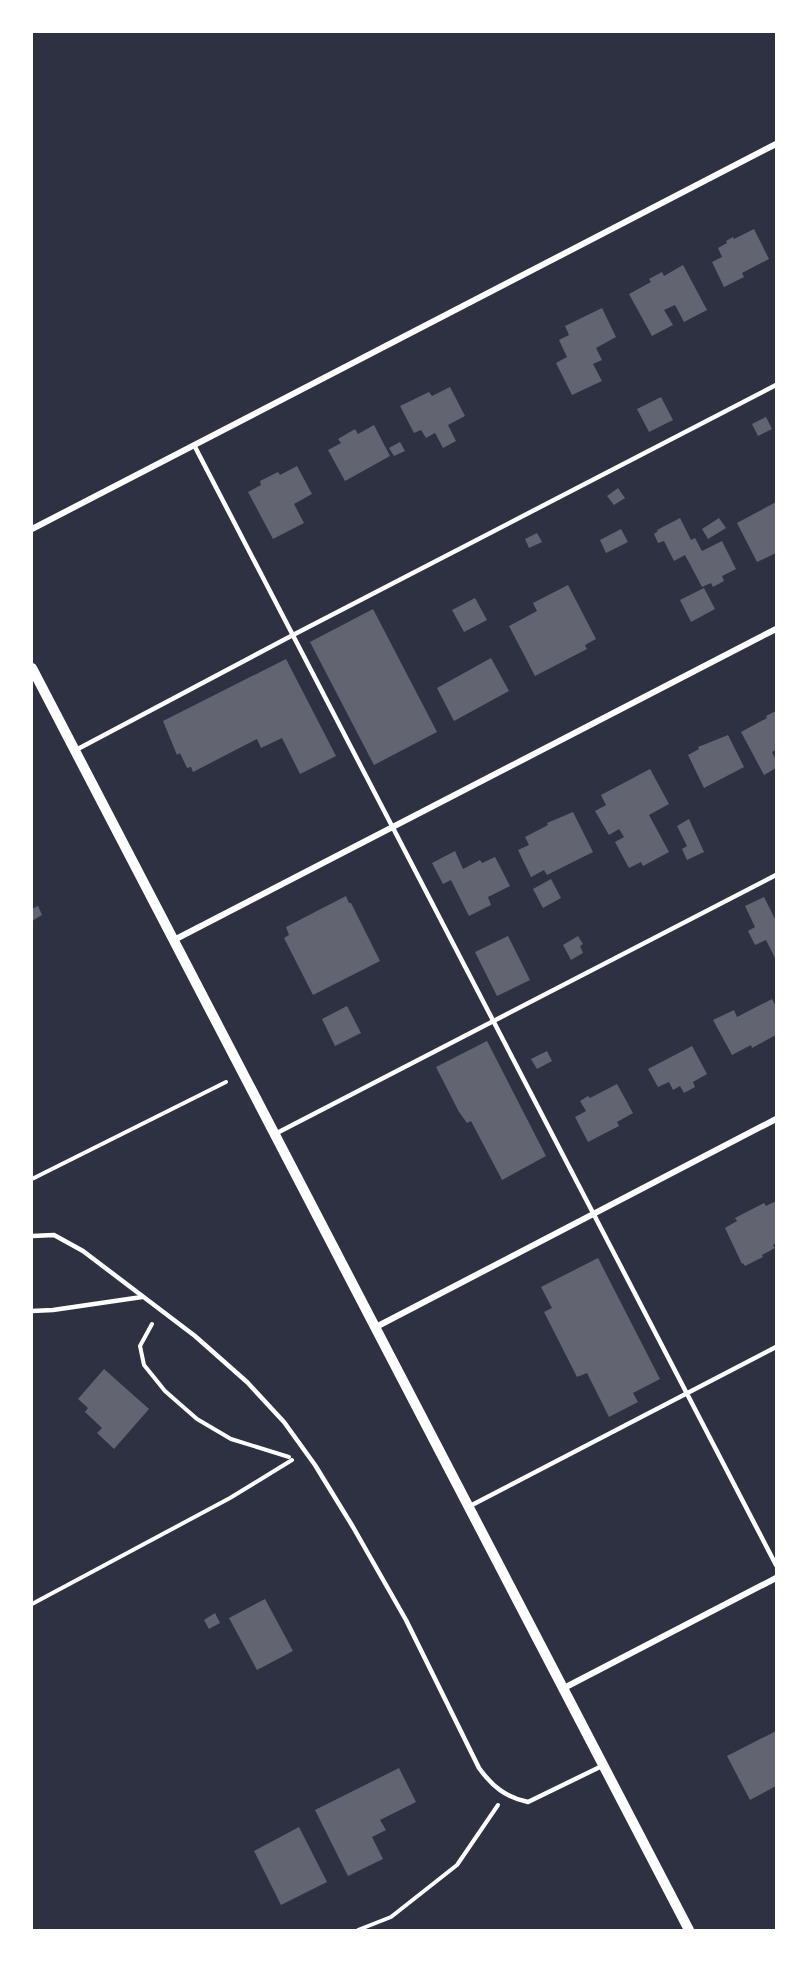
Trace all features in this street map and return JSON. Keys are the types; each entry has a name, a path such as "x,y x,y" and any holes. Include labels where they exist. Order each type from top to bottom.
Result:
{"street":[{"path":"32,529 775,145 777,154"},
{"path":"174,940 777,629"},
{"path":"32,668 689,1930"},
{"path":"376,1327 777,1119"},
{"path":"564,1688 777,1578"}],"lane":[{"path":"75,751 293,635 777,385"},
{"path":"194,445 777,1565"},
{"path":"275,1134 777,875"},
{"path":"32,1236 54,1235 83,1251 195,1336 247,1382 284,1422 315,1465 348,1518 406,1620 479,1768 494,1786 505,1795 528,1802 604,1765"},
{"path":"32,1311 142,1297"},
{"path":"470,1506 777,1347"}],"path":[{"path":"32,1179 243,1073"},
{"path":"32,1604 230,1498 295,1458 231,1439 197,1419 165,1391 144,1365 140,1346 152,1327 153,1317 142,1297"},
{"path":"358,1930 391,1917 457,1865 505,1795"}],"building":[{"path":"754,229 769,259 742,273 744,277 724,287 712,262 722,257 718,248 733,237 734,239"},
{"path":"683,265 707,310 684,322 675,305 664,310 673,325 652,336 629,294 651,282 649,279 662,272 664,276"},
{"path":"602,308 616,337 596,348 602,360 593,364 602,381 572,395 556,363 567,357 559,340 569,335 565,326"},
{"path":"450,387 465,416 448,425 456,441 443,448 435,433 426,438 421,430 414,433 400,406 429,392 432,396"},
{"path":"661,397 673,420 649,432 637,409"},
{"path":"766,417 772,429 758,436 752,424"},
{"path":"374,425 390,456 345,481 328,450 341,443 338,439 355,429 358,434"},
{"path":"400,442 405,451 394,456 389,448"},
{"path":"297,466 312,494 294,504 304,523 273,539 248,492 261,485 260,481 278,472 280,475"},
{"path":"618,488 625,498 614,505 607,496"},
{"path":"776,502 776,553 757,562 737,523"},
{"path":"680,518 691,540 695,538 702,551 722,541 736,569 722,576 724,581 713,587 711,583 702,587 685,555 674,561 664,541 658,543 654,534 657,530"},
{"path":"719,518 726,528 708,539 702,529"},
{"path":"621,529 628,542 606,553 600,540"},
{"path":"537,533 542,542 529,548 525,539"},
{"path":"568,585 596,639 585,645 587,649 535,676 509,626 537,611 533,603"},
{"path":"704,588 715,609 691,622 680,600"},
{"path":"475,598 487,620 464,632 452,610"},
{"path":"373,609 437,732 374,765 310,642"},
{"path":"491,658 509,691 454,721 437,688"},
{"path":"286,659 336,756 300,774 282,738 261,748 257,739 193,772 191,767 187,768 180,753 177,755 163,721"},
{"path":"776,711 776,750 772,752 776,760 776,768 764,775 741,732"},
{"path":"728,735 744,767 704,788 688,755 699,749 698,747"},
{"path":"650,769 669,804 649,815 669,852 643,866 641,862 629,868 615,842 624,837 619,829 609,835 595,811 606,805 601,795"},
{"path":"573,812 593,852 547,875 544,870 531,877 518,850 529,845 525,837 548,825 547,823"},
{"path":"689,819 704,852 687,860 682,849 687,846 677,826"},
{"path":"455,851 463,869 480,860 482,863 495,857 510,886 488,897 491,905 469,916 451,880 443,884 432,863"},
{"path":"551,879 561,898 543,908 533,889"},
{"path":"346,896 380,961 313,995 284,938 289,935 286,927"},
{"path":"764,897 776,921 776,960 766,940 755,945 748,931 755,927 745,906"},
{"path":"38,906 42,915 32,921 32,909"},
{"path":"508,936 530,980 497,996 475,952"},
{"path":"578,936 583,944 580,946 583,953 571,960 563,945"},
{"path":"772,999 776,1007 776,1035 752,1048 751,1045 732,1055 713,1020 734,1010 737,1017"},
{"path":"347,1006 361,1033 335,1046 322,1019"},
{"path":"487,1041 546,1156 502,1180 471,1121 467,1123 459,1112 436,1067"},
{"path":"692,1046 707,1074 693,1082 695,1087 684,1093 680,1086 673,1090 669,1082 658,1087 648,1069"},
{"path":"547,1051 552,1061 537,1069 531,1059"},
{"path":"617,1084 633,1113 617,1122 619,1126 588,1142 575,1117 586,1111 580,1101"},
{"path":"776,1201 776,1243 773,1245 775,1248 745,1266 725,1228 737,1221 735,1218 764,1203 766,1206"},
{"path":"598,1258 660,1379 633,1393 638,1402 609,1417 587,1373 577,1377 544,1312 552,1308 541,1287"},
{"path":"104,1369 149,1409 114,1449 97,1433 102,1428 85,1412 88,1408 78,1399"},
{"path":"265,1599 293,1651 257,1670 229,1618"},
{"path":"215,1613 220,1623 209,1629 204,1620"},
{"path":"776,1731 776,1786 750,1800 727,1756"},
{"path":"399,1768 416,1802 380,1820 386,1830 372,1837 383,1859 348,1876 315,1810"},
{"path":"299,1827 327,1882 281,1905 254,1851"}]}
